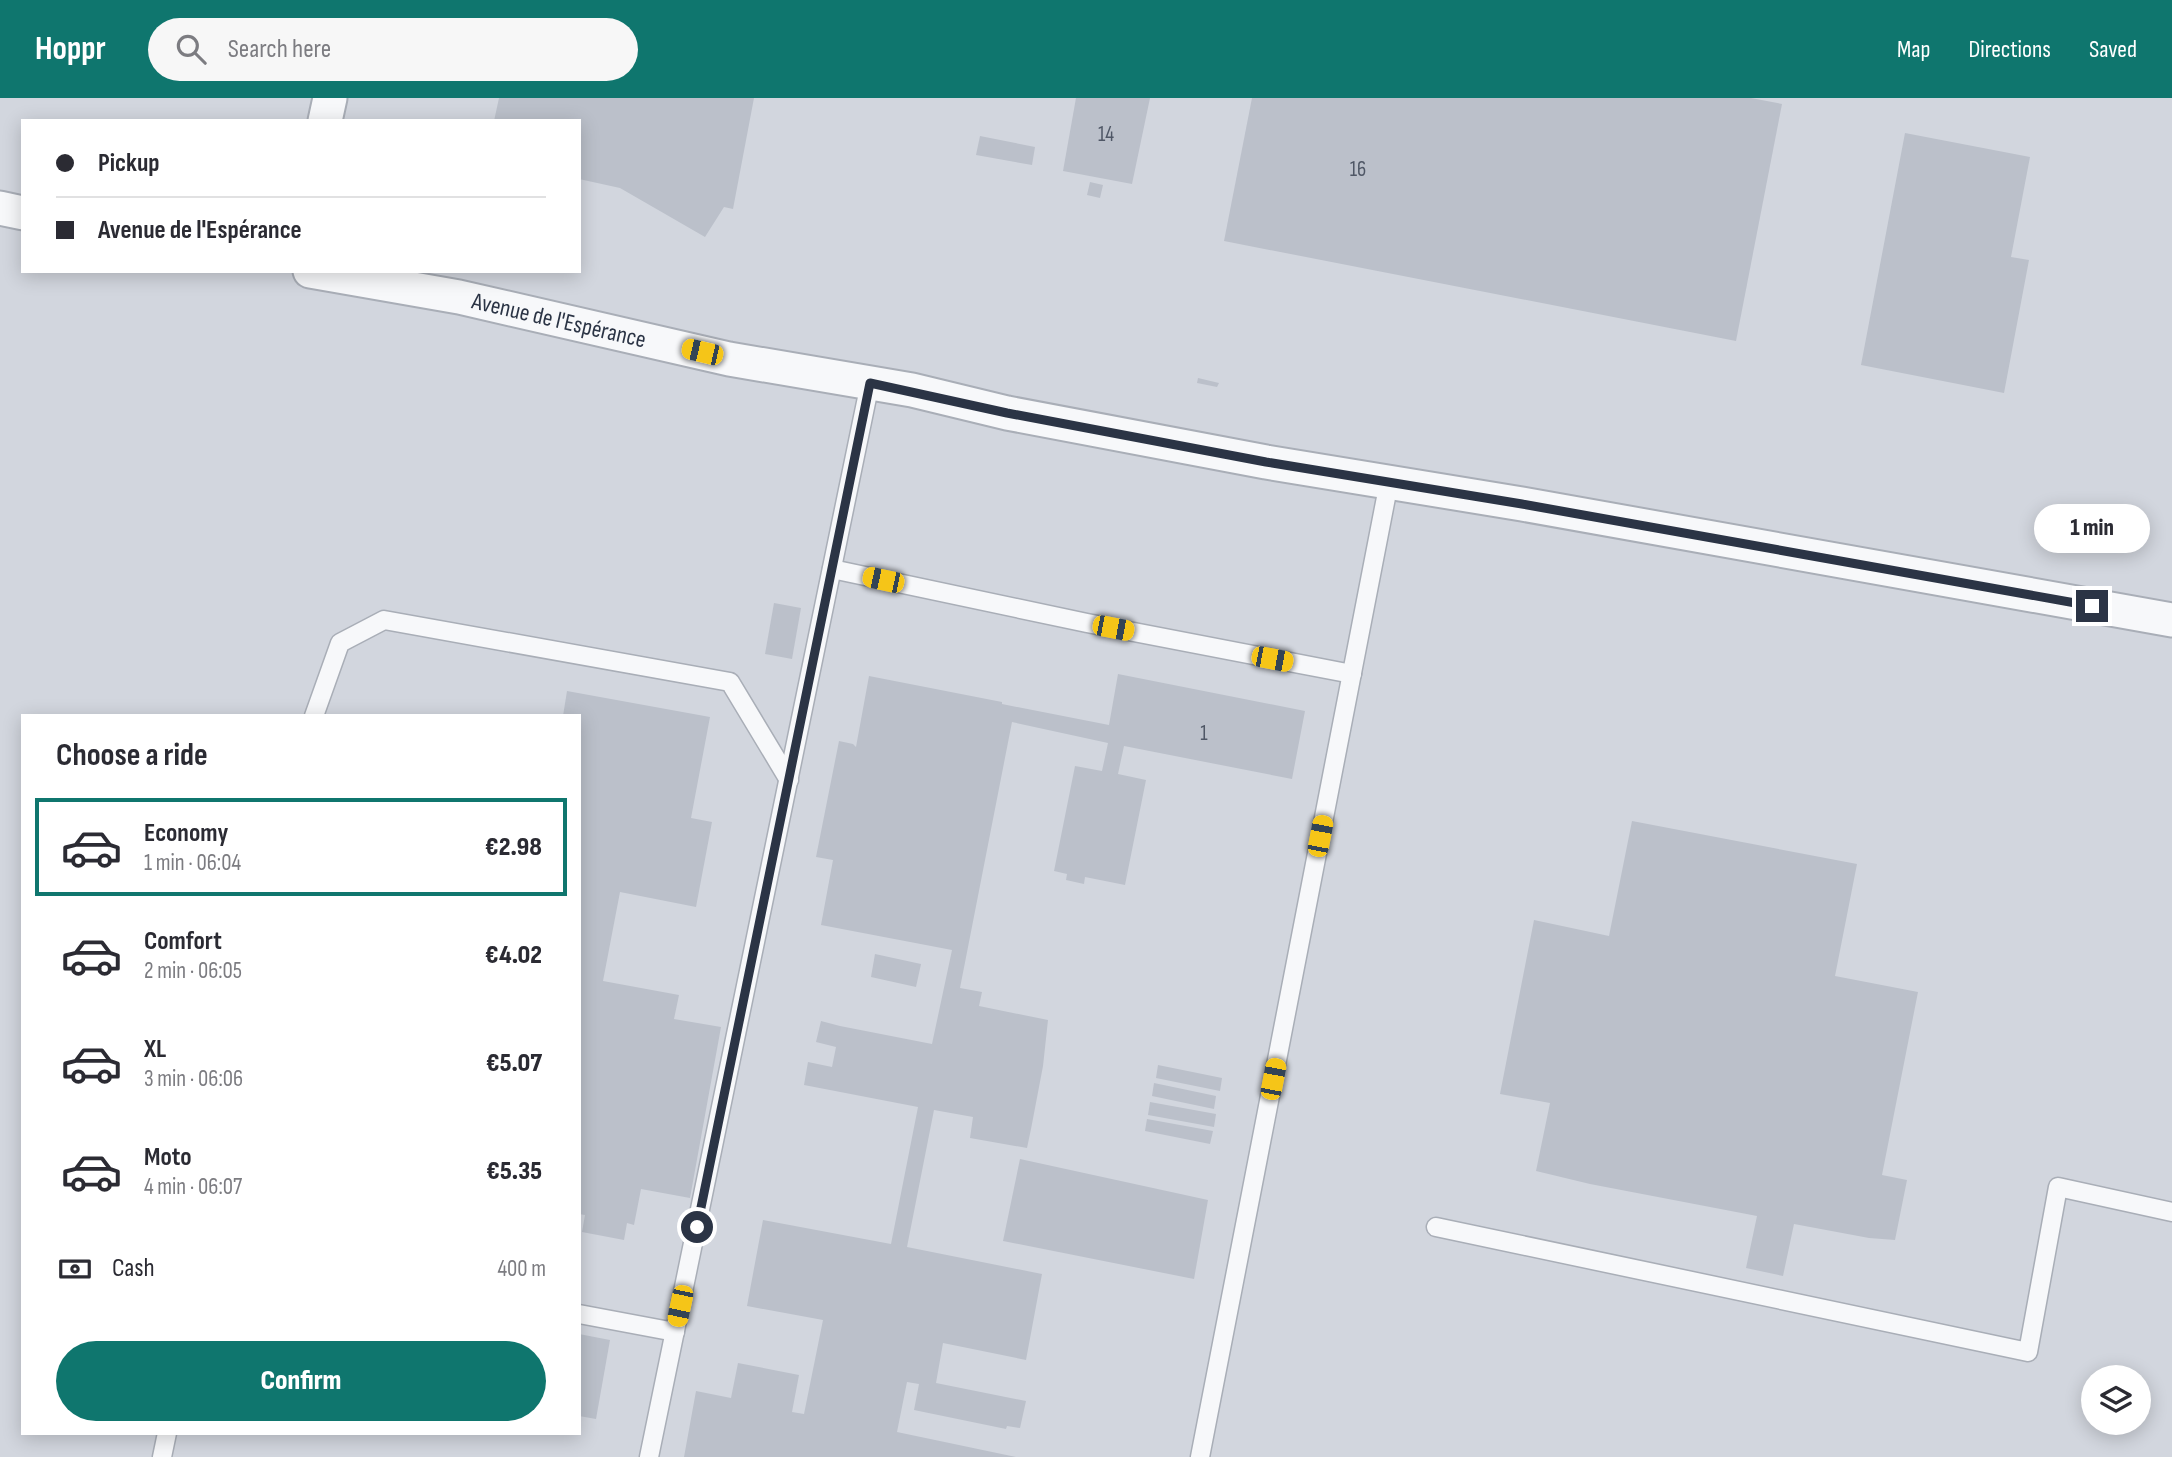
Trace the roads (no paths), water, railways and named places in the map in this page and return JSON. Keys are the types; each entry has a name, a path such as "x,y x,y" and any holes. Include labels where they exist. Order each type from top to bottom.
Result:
{"street":[{"path":"325,119 330,98"},
{"path":"0,208 21,213"},
{"name":"Avenue de l'Espérance","path":"321,273 459,297 729,359 870,383 1266,462 2172,620"}],"lane":[{"path":"649,1457 870,383"},
{"path":"1200,1457 1389,482"},
{"path":"832,569 1087,623 1352,674"},
{"path":"315,714 340,643 384,620 730,682 789,780"},
{"path":"1436,1227 2028,1352 2058,1187 2172,1212"},
{"path":"581,1314 675,1332"},
{"path":"163,1457 167,1435"}]}
